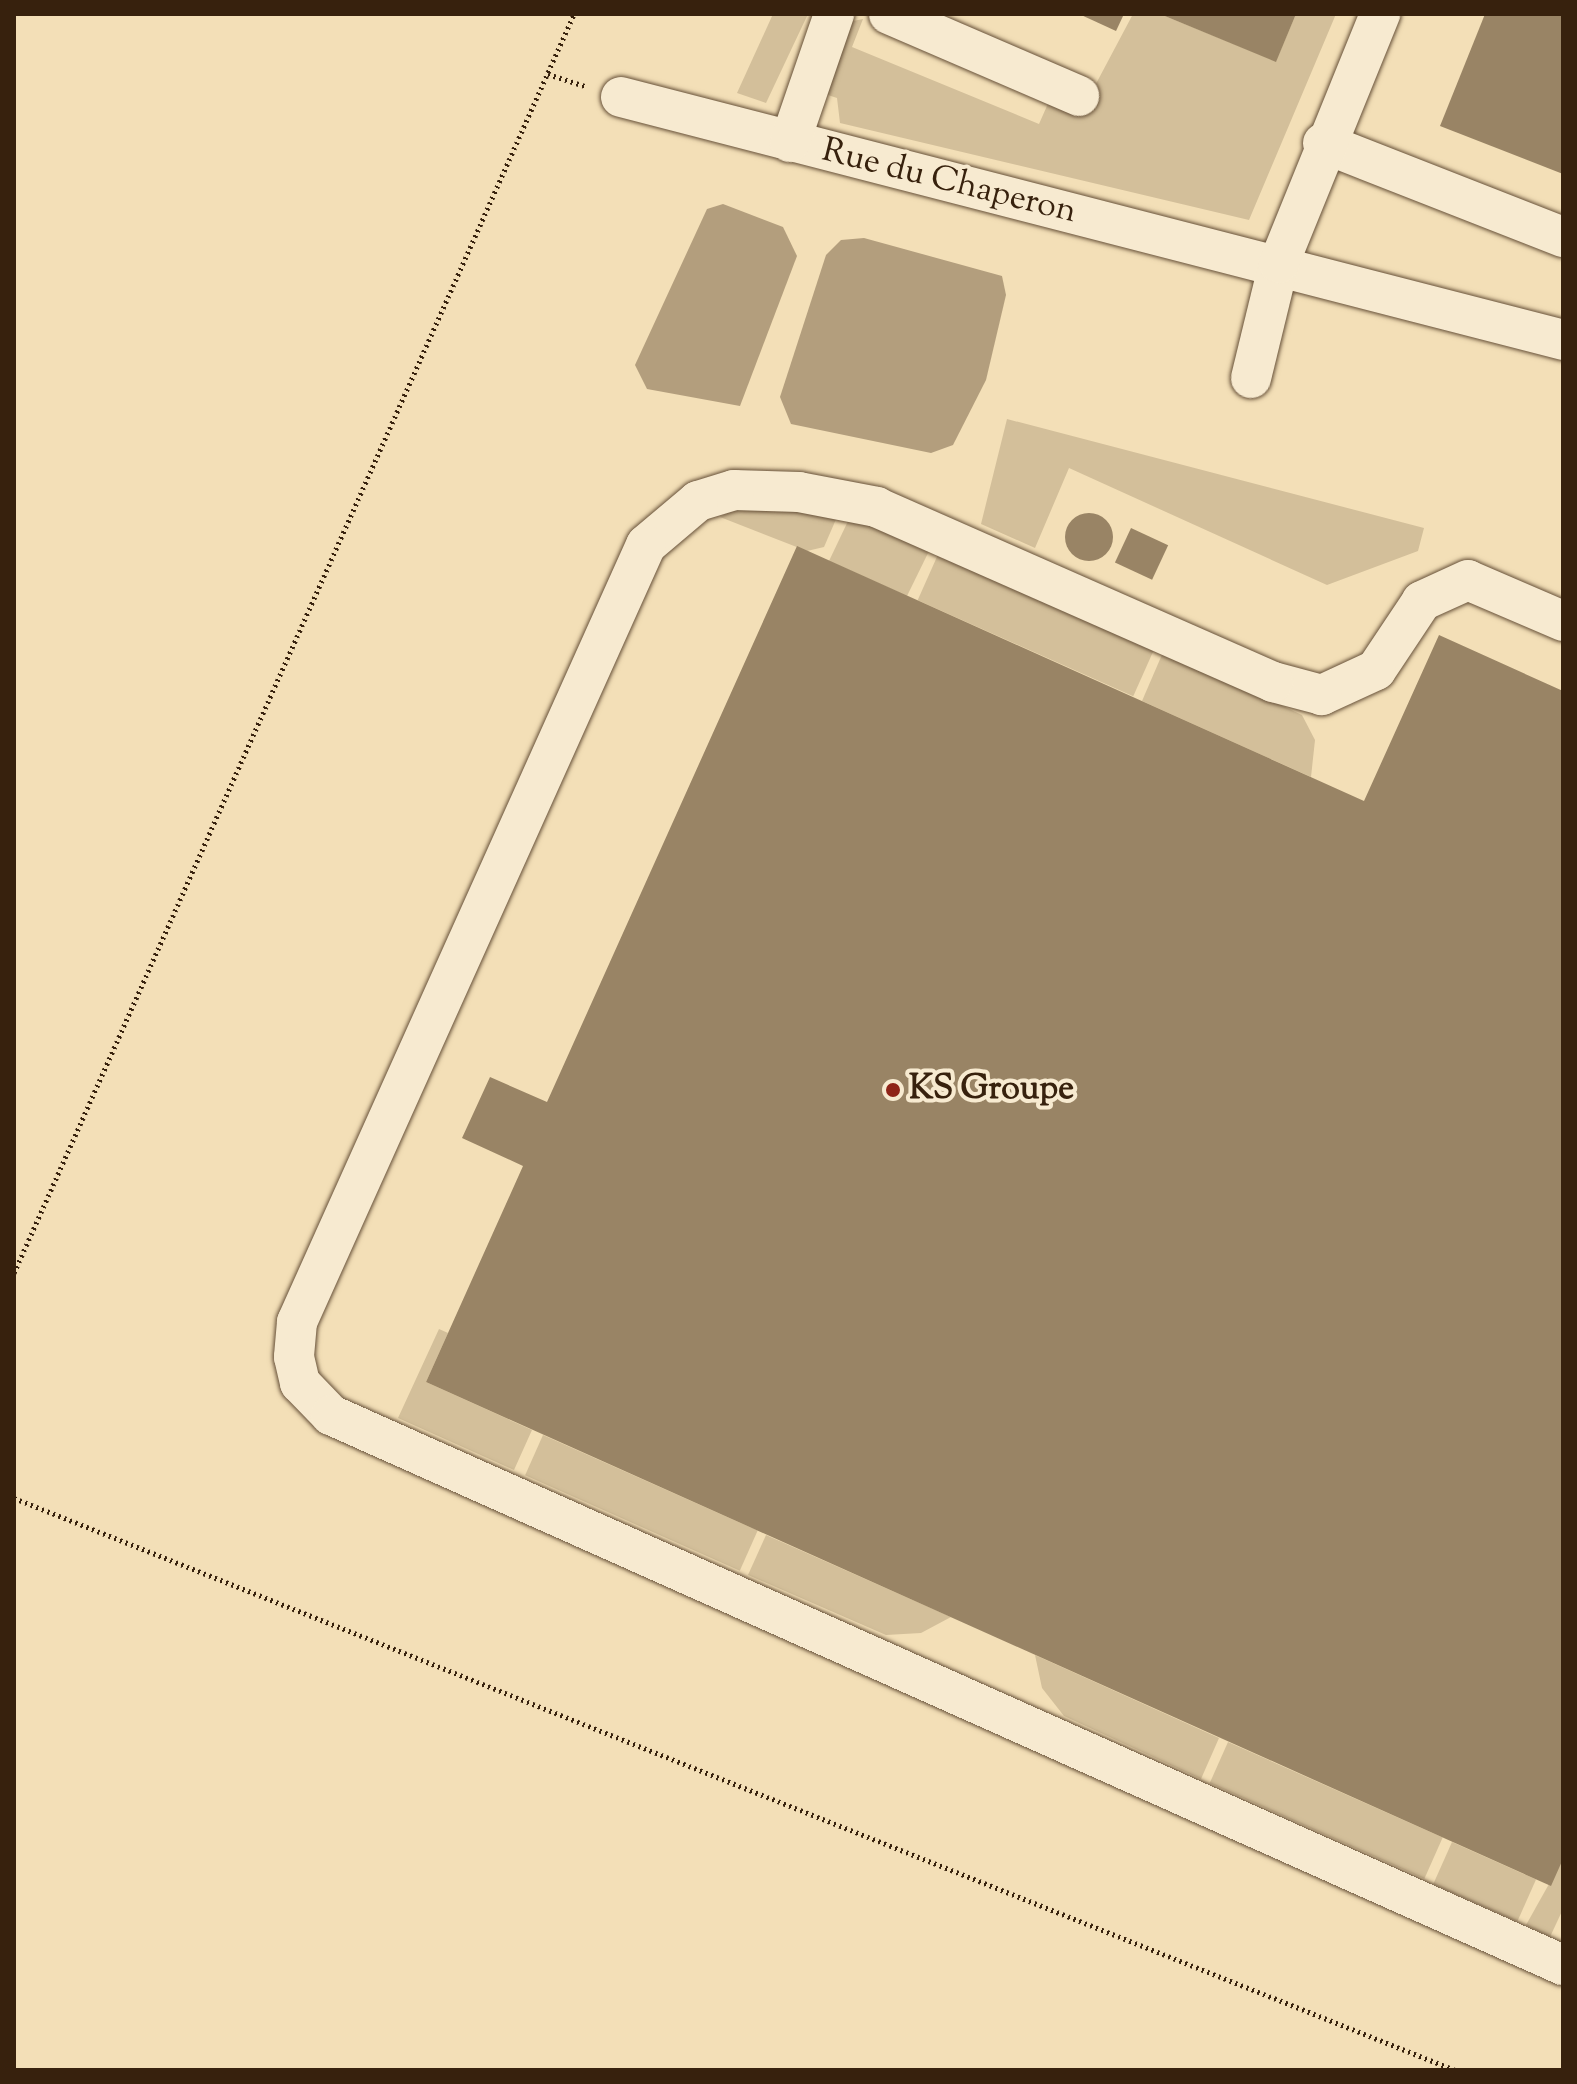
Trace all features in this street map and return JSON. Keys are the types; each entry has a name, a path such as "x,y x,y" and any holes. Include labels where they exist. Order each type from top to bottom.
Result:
{"street":[{"path":"790,142 834,14"},
{"path":"889,14 1079,96"},
{"path":"1251,378 1279,263 1323,143 1380,14"},
{"name":"Rue du Chaperon","path":"621,97 1279,263 1563,340"},
{"path":"1323,143 1563,237"},
{"path":"1563,621 1468,580 1422,601 1376,670 1322,695 1273,682 877,507 799,492 734,490 698,501 646,545 297,1322 294,1357 300,1383 331,1415 1563,1965"}],"path":[{"path":"14,1273 574,14"},
{"path":"14,1498 1455,2070"}],"shaded area":[{"path":"773,14 808,14 766,103 737,93"},
{"path":"1133,14 1160,14 1276,61 1296,14 1336,14 1249,220 840,123 837,98 819,92 848,22 863,19 852,47 1039,124 1050,99 1081,112"},
{"path":"723,204 783,227 797,256 740,406 647,389 635,365 707,209"},
{"path":"864,238 1002,276 1006,295 986,380 953,445 931,453 791,424 780,397 826,255 841,240"},
{"path":"1007,419 1424,528 1418,551 1327,585 1069,468 1035,548 981,524"},
{"path":"735,509 780,509 837,517 824,547 807,551 720,517"},
{"path":"849,519 931,547 907,596 829,561"},
{"path":"940,550 1156,646 1133,696 918,600"},
{"path":"1164,650 1302,715 1315,740 1311,777 1142,701"},
{"path":"439,1329 448,1333 426,1382 532,1430 514,1470 398,1418"},
{"path":"543,1435 758,1531 740,1571 525,1475"},
{"path":"766,1535 951,1617 921,1633 886,1635 748,1575"},
{"path":"1035,1655 1219,1738 1201,1779 1064,1716 1042,1688"},
{"path":"1228,1742 1443,1838 1424,1879 1210,1783"},
{"path":"1452,1842 1536,1879 1517,1921 1433,1884"},
{"path":"1563,1859 1563,1909 1550,1937 1526,1925"}],"building":[{"path":"1079,14 1124,14 1116,31"},
{"path":"1160,14 1296,14 1276,62"},
{"path":"1485,14 1563,14 1563,174 1440,126"},
{"path":"1089,513 1106,520 1113,537 1106,554 1089,561 1072,554 1065,537 1072,520"},
{"path":"1131,528 1168,545 1152,580 1115,562"},
{"path":"797,546 1364,801 1439,635 1563,691 1563,1859 1551,1886 426,1382 523,1166 462,1138 490,1077 547,1102"}],"place":[{"name":"KS Groupe","path":"893,1090"}]}
